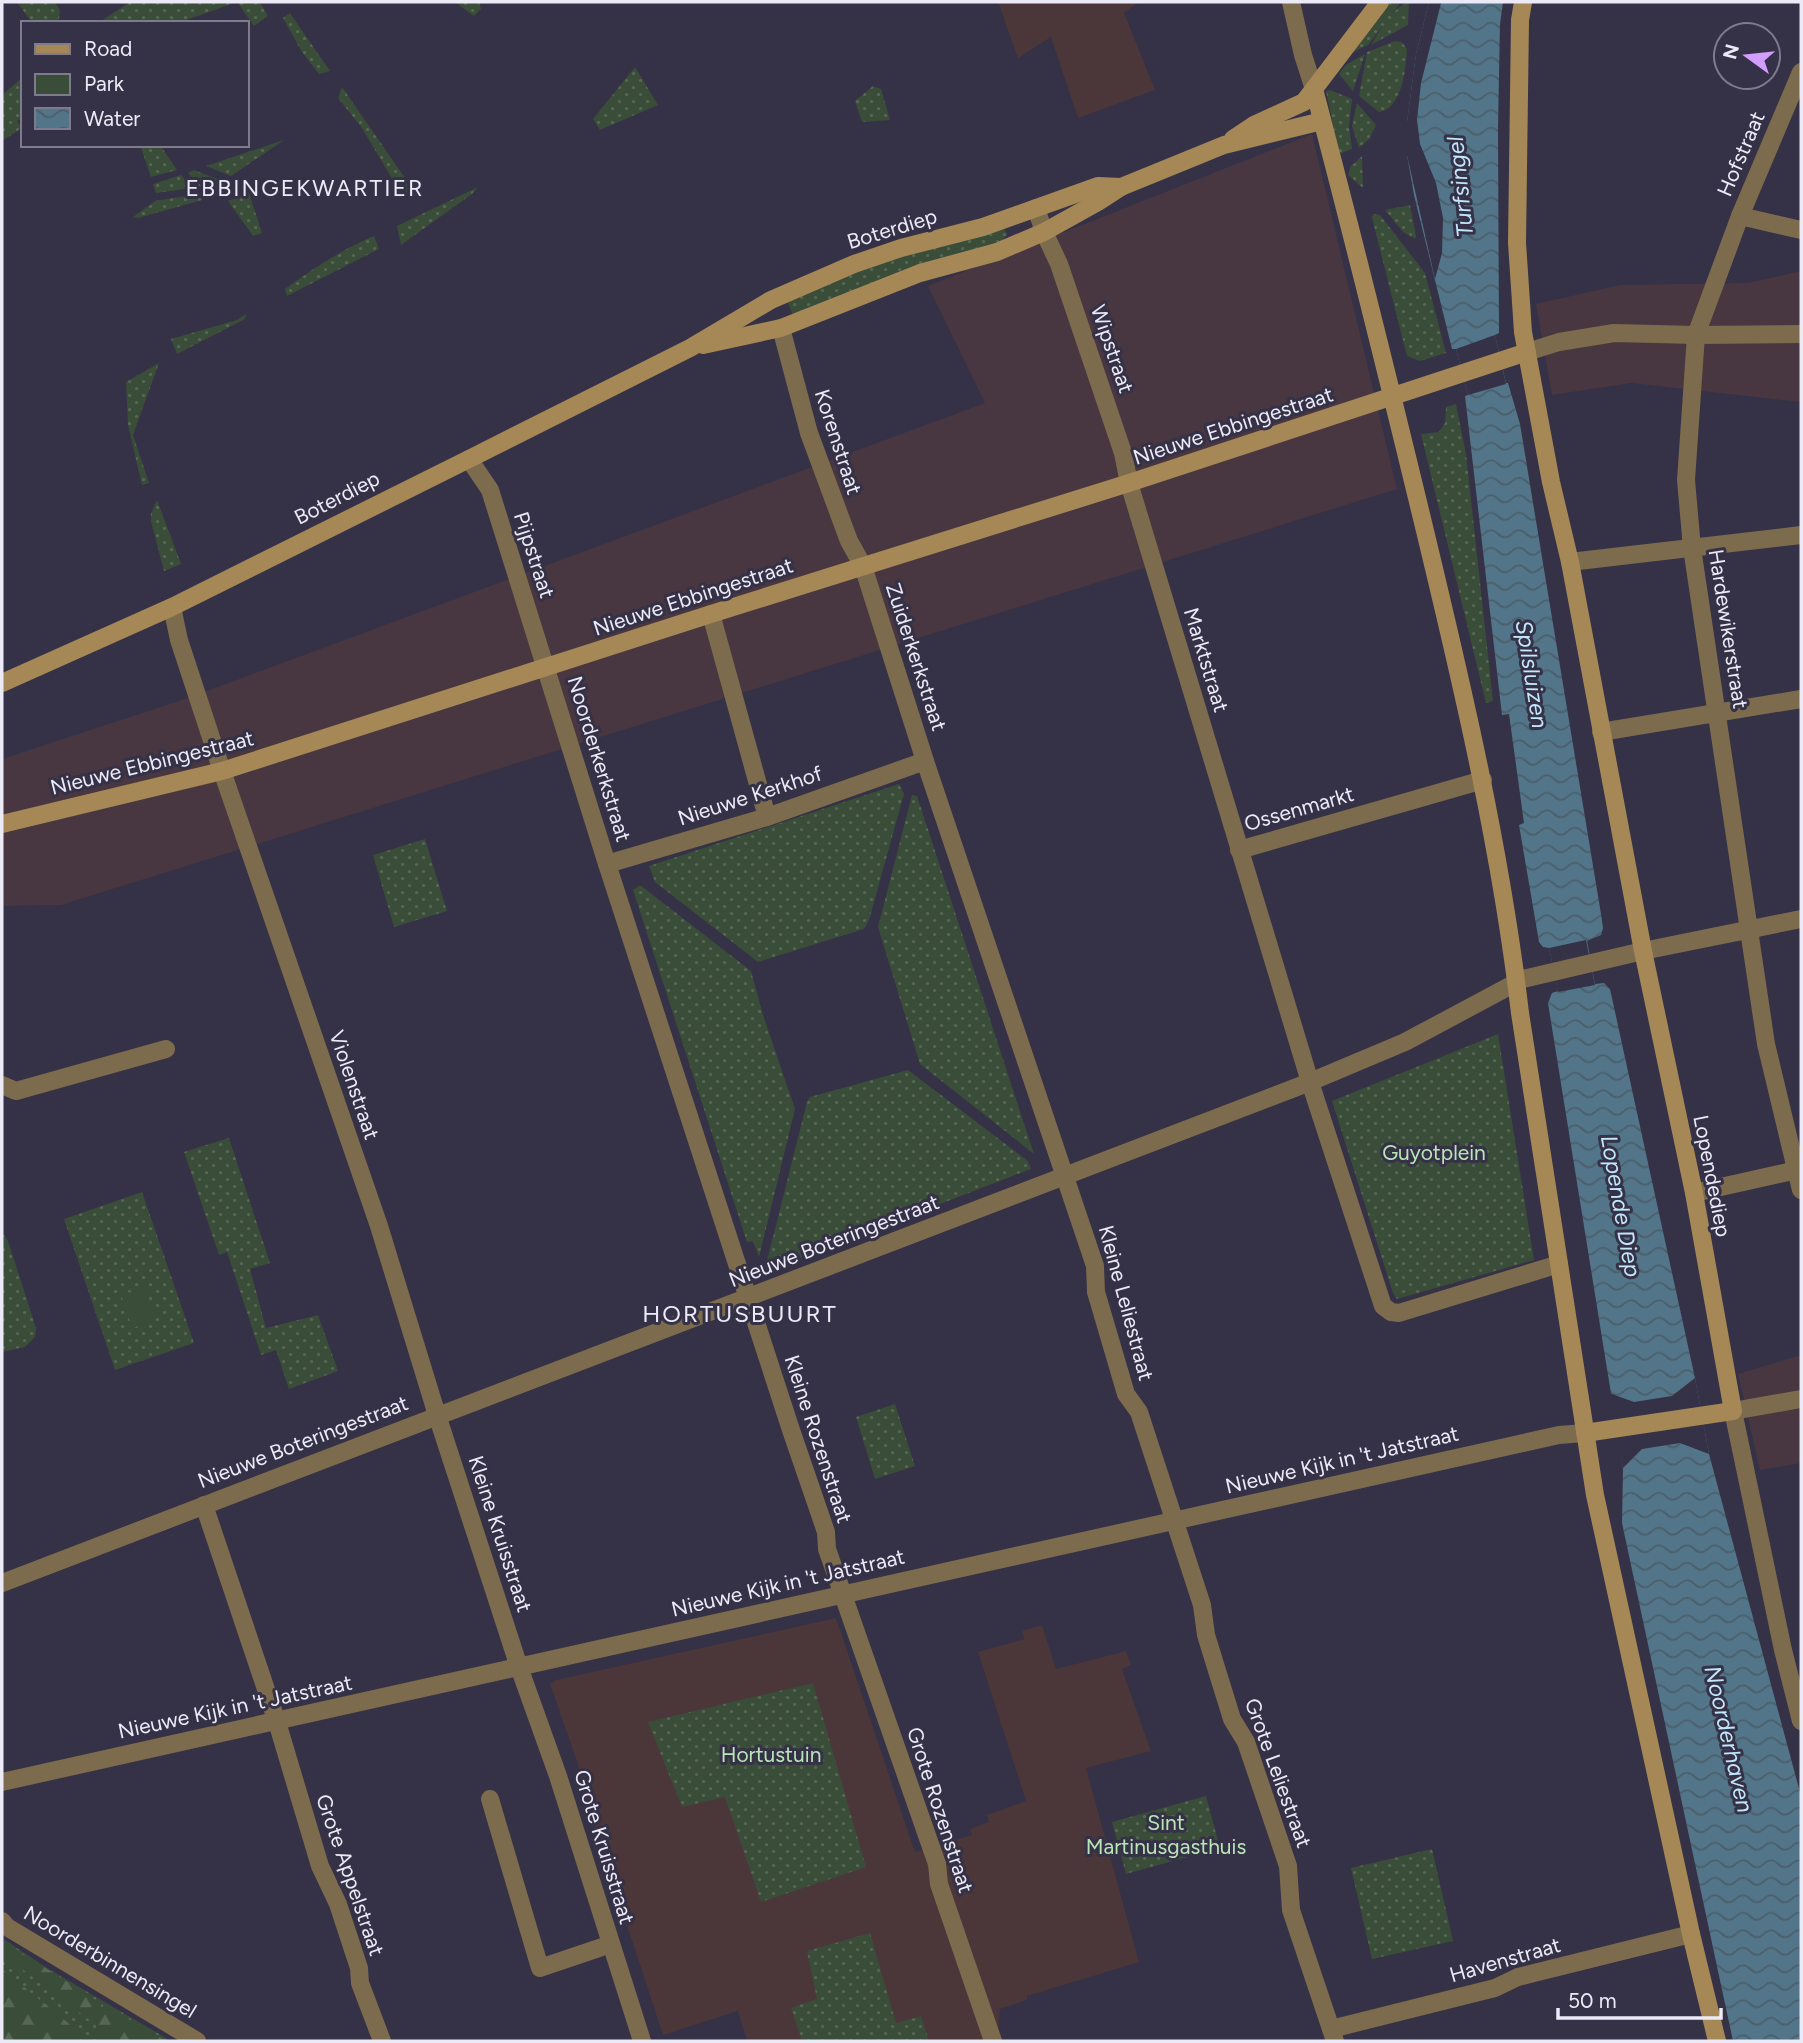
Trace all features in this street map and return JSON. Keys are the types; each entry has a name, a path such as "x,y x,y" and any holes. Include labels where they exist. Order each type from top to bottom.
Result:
{"street":[{"path":"1291,2 1393,397 1483,780 1595,1495 1717,2041"},
{"path":"1314,89 1380,2"},
{"path":"1522,2 1518,288 1551,482 1570,562 1643,951"},
{"name":"Hofstraat","path":"1696,335 1740,216 1801,72"},
{"name":"Boterdiep","path":"1224,145 1254,125 1304,102 1314,89"},
{"name":"Boterdiep","path":"690,348 781,328 920,273 997,252 1044,232 1121,187 1224,145 1322,121"},
{"name":"Boterdiep","path":"2,683 172,607 690,348 771,300 854,264 933,239 983,227 1098,186 1121,187"},
{"name":"Wipstraat","path":"1036,208 1067,289 1123,453 1129,483"},
{"name":"Hofstraat","path":"1740,216 1801,230"},
{"name":"Korenstraat","path":"781,328 812,444 849,541 863,566"},
{"path":"1527,352 1559,342 1614,333 1801,334"},
{"name":"Hardewikerstraat","path":"1696,335 1686,480 1692,548 1766,1044 1793,1116 1801,1190"},
{"name":"Nieuwe Ebbingestraat","path":"2,824 222,771 1129,483 1527,352"},
{"name":"Pijpstraat","path":"469,459 490,490 547,668"},
{"name":"Marktstraat","path":"1129,483 1240,850"},
{"path":"1570,562 1801,535"},
{"name":"Zuiderkerkstraat","path":"863,566 925,761"},
{"name":"Violenstraat","path":"172,607 179,640 222,771 379,1226 437,1415"},
{"path":"710,614 767,817"},
{"name":"Noorderkerkstraat","path":"547,668 607,864"},
{"path":"1601,732 1801,699"},
{"path":"925,761 1064,1175"},
{"name":"Nieuwe Kerkhof","path":"607,864 767,817 925,761"},
{"name":"Ossenmarkt","path":"1310,1082 1240,850 1483,780"},
{"path":"607,864 749,1298"},
{"name":"Nieuwe Boteringestraat","path":"2,1583 1310,1082 1405,1042 1516,983 1554,971 1643,951 1801,919"},
{"name":"Lopendediep","path":"1643,951 1693,1193 1733,1411"},
{"path":"2,1085 16,1091 166,1049"},
{"path":"1310,1082 1383,1306 1391,1312 1399,1313 1559,1264"},
{"path":"1693,1193 1797,1170"},
{"name":"Kleine Leliestraat","path":"1064,1175 1094,1266 1096,1292 1126,1394 1139,1412 1175,1520"},
{"name":"Kleine Rozenstraat","path":"749,1298 790,1430 827,1532 827,1549 844,1593"},
{"path":"1585,1433 1801,1399"},
{"path":"1733,1411 1800,1710"},
{"name":"Kleine Kruisstraat","path":"437,1415 519,1667"},
{"name":"Nieuwe Kijk in 't Jatstraat","path":"2,1782 1559,1435 1585,1433"},
{"name":"Grote Appelstraat","path":"204,1505 277,1722 320,1866 338,1904 359,1968 360,1983 382,2041"},
{"name":"Grote Leliestraat","path":"1175,1520 1202,1605 1206,1635 1228,1707 1232,1719 1247,1742 1288,1866 1290,1910 1333,2035"},
{"name":"Grote Rozenstraat","path":"844,1593 937,1864 939,1885 993,2041"},
{"name":"Grote Kruisstraat","path":"519,1667 558,1776 642,2041"},
{"path":"490,1799 540,1968 611,1944"},
{"name":"Noorderbinnensingel","path":"2,1921 19,1934 197,2041"},
{"name":"Havenstraat","path":"1333,2035 1496,1988 1518,1977 1691,1934"}],"shaded area":[{"path":"998,2 1139,2 1124,13 1155,90 1078,118 1051,37 1018,58"},
{"path":"1312,134 1397,489 61,905 2,906 2,759 188,698 985,403 928,286"},
{"path":"1801,271 1801,402 1631,383 1552,395 1536,304 1620,285 1748,283"},
{"path":"1801,1355 1801,1463 1760,1470 1738,1374"},
{"path":"836,1618 915,1852 972,1835 970,1829 989,1822 987,1815 1026,1801 978,1652 1024,1639 1022,1631 1042,1625 1056,1669 1126,1651 1131,1665 1122,1669 1151,1751 1086,1768 1139,1962 1027,1996 1027,2000 1000,2009 997,2041 747,2041 738,2011 663,2035 580,1782 578,1764 550,1684 556,1680"}],"green space":[{"path":"17,2 55,2 60,10 57,21 31,21"},
{"path":"130,2 237,2 184,21 101,21"},
{"path":"237,2 260,2 268,16 254,26"},
{"path":"455,2 479,2 481,9 474,16"},
{"path":"1390,2 1401,2 1368,45 1353,52"},
{"path":"1409,2 1408,25 1371,45 1392,14"},
{"path":"290,13 330,71 319,74 302,52 283,18"},
{"path":"1395,41 1402,42 1407,49 1404,76 1393,104 1379,112 1359,96 1367,52"},
{"path":"1365,54 1353,91 1339,74 1346,65"},
{"path":"635,67 658,105 600,130 593,119"},
{"path":"21,79 21,118 17,121 21,129 2,141 2,95"},
{"path":"873,86 881,89 890,120 862,122 855,101"},
{"path":"342,87 414,191 403,197 362,128 338,98"},
{"path":"1330,90 1352,99 1349,126 1352,149 1339,154 1326,91"},
{"path":"1357,103 1376,125 1369,139 1359,148 1352,126"},
{"path":"284,140 231,176 206,166"},
{"path":"141,147 161,147 177,170 151,177"},
{"path":"1362,156 1363,188 1348,175 1351,166"},
{"path":"194,170 240,188 210,198 188,173"},
{"path":"181,175 192,188 156,193 153,184"},
{"path":"478,187 472,194 401,245 397,226"},
{"path":"249,193 262,233 253,236 228,201"},
{"path":"198,194 202,200 138,218 133,217 155,201"},
{"path":"1410,205 1415,239 1403,232 1385,210"},
{"path":"1373,214 1380,215 1425,273 1446,353 1420,361 1407,356"},
{"path":"1003,227 1007,234 1001,243 793,316 787,300 853,270"},
{"path":"374,236 379,249 287,296 285,289 339,253"},
{"path":"246,314 245,319 177,354 171,339 237,320"},
{"path":"159,363 133,435 149,483 142,485 128,425 126,382"},
{"path":"1456,404 1466,454 1493,701 1486,703 1421,434 1439,432 1445,423 1446,407"},
{"path":"157,500 181,564 164,571 151,521 151,513"},
{"path":"899,784 904,794 869,920 864,929 758,962 655,882 649,866"},
{"path":"912,795 917,796 1034,1154 920,1064 878,927"},
{"path":"425,839 447,911 394,927 373,855"},
{"path":"640,885 751,971 795,1109 759,1257 753,1241 747,1242 633,890"},
{"name":"Guyotplein","path":"1498,1034 1534,1260 1397,1299 1332,1101"},
{"path":"908,1070 1028,1161 1031,1169 771,1269 767,1261 810,1097"},
{"path":"229,1138 270,1263 250,1269 266,1328 318,1315 338,1371 289,1389 276,1350 261,1355 227,1252 219,1255 184,1152"},
{"path":"142,1192 194,1343 115,1370 64,1219"},
{"path":"2,1232 8,1241 36,1328 35,1337 25,1347 2,1352"},
{"path":"145,1288 155,1321 132,1328 121,1295"},
{"path":"895,1404 915,1466 875,1479 856,1417"},
{"name":"Hortustuin","path":"813,1683 866,1867 761,1902 725,1797 682,1807 648,1722"},
{"name":"Sint Martinusgasthuis","path":"1206,1796 1220,1848 1126,1874 1112,1822"},
{"path":"1432,1849 1453,1941 1372,1959 1351,1868"},
{"path":"870,1933 896,2023 921,2016 929,2041 802,2041 791,2008 817,1999 807,1951"},
{"path":"2,1938 47,1968 171,2041 2,2041"},
{"path":"2,1940 102,2004 92,2022 2,1954"},
{"path":"2,1969 78,2031 79,2041 2,2041"},
{"path":"106,2006 166,2041 105,2041 97,2036 95,2031"}],"water":[{"path":"1429,2 1503,2 1500,24 1498,128 1499,333 1495,335 1506,383 1520,424 1601,914 1601,935 1587,941 1595,984 1604,983 1610,989 1695,1378 1709,1454 1801,1796 1801,2041 1733,2041 1622,1523 1623,1468 1548,1003 1552,993 1558,991 1549,948 1543,947 1539,942 1519,825 1524,823 1509,714 1502,715 1465,396 1468,395 1456,349 1452,349 1414,195 1407,155 1407,122 1416,54"}],"pier":[{"path":"1429,2 1441,3 1421,83 1417,120 1420,144 1436,183 1443,218 1442,253 1435,279 1407,155 1407,122 1416,54"},
{"path":"1495,335 1506,384 1468,395 1456,349"},
{"path":"1586,940 1595,985 1558,992 1549,948"},
{"path":"1695,1378 1709,1454 1680,1443 1642,1449 1623,1468 1609,1393 1634,1402 1672,1396"}],"district":[{"name":"EBBINGEKWARTIER","path":"305,188"},
{"name":"HORTUSBUURT","path":"740,1314"}],"water label":[{"name":"Turfsingel","path":"1460,187"},
{"name":"Spilsluizen","path":"1532,674"},
{"name":"Lopende Diep","path":"1621,1206"},
{"name":"Noorderhaven","path":"1729,1739"}]}
